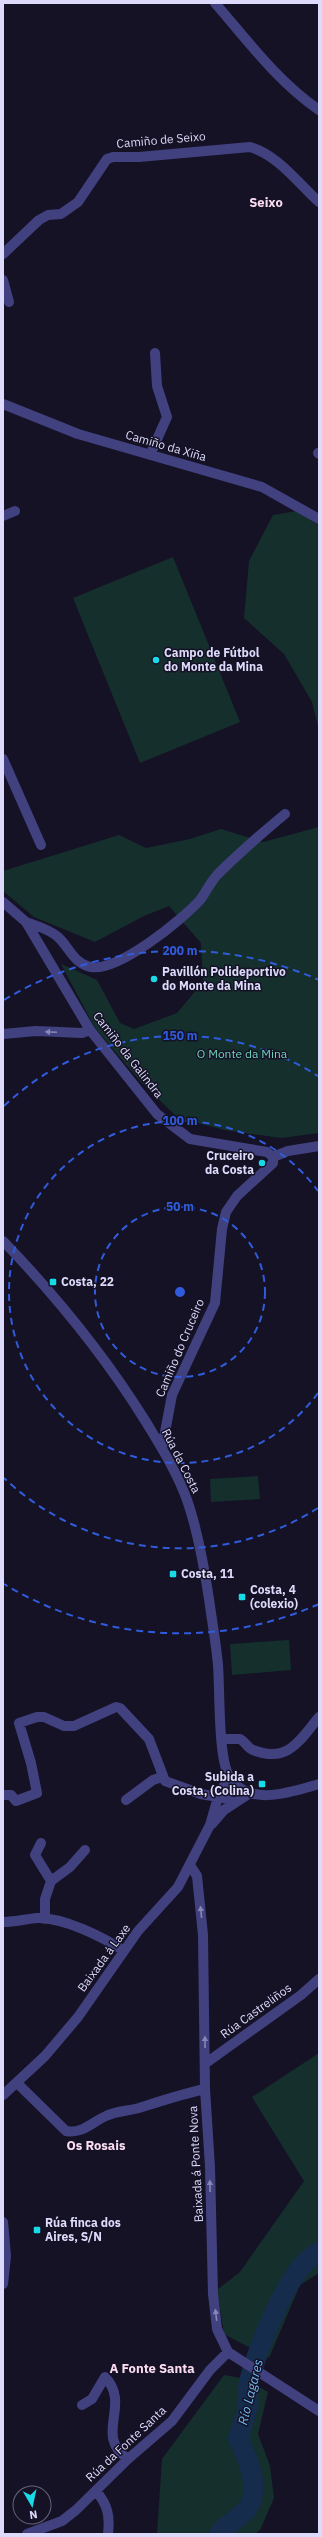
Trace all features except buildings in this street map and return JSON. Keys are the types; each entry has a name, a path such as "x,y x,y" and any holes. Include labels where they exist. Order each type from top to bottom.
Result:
{"street":[{"path":"215,3 274,71 301,98 319,110"},
{"name":"Camiño de Seixo","path":"3,254 39,220 48,215 61,214 78,202 107,159 113,156 139,157 250,147 263,151 274,159 319,202"},
{"path":"3,280 9,302"},
{"path":"150,455 167,418 157,386 154,353"},
{"name":"Camiño da Xiña","path":"3,404 78,434 262,487 319,519"},
{"path":"3,516 15,511"},
{"path":"3,759 41,845"},
{"name":"Camiño da Galindra","path":"26,922 44,928 59,938 71,956 82,964 100,968 114,964 176,925 200,899 215,877 247,845 285,814"},
{"name":"Camiño da Galindra","path":"3,902 26,922 90,1030 158,1114 181,1133 201,1142 267,1152 273,1157"},
{"path":"3,1034 36,1031 82,1033 90,1030"},
{"path":"273,1157 288,1151 319,1146"},
{"name":"Camiño do Cruceiro","path":"162,1448 172,1395 214,1302 226,1212 237,1196 273,1163 273,1157"},
{"name":"Rúa da Costa","path":"3,1240 57,1298 120,1381 162,1448 187,1500 199,1543 218,1663 223,1757 229,1776 236,1786"},
{"path":"3,1795 11,1795 16,1801 37,1793 31,1763 19,1723 37,1717 44,1717 64,1726 74,1726 116,1707 120,1708 149,1739 162,1777 168,1784 229,1799"},
{"path":"222,1739 240,1739 254,1751 276,1754 287,1752 319,1717"},
{"name":"Baixada á Laxe","path":"3,2095 45,2056 78,2017 138,1932 173,1893 190,1865 210,1825 218,1797 229,1776"},
{"path":"126,1800 153,1780 162,1777"},
{"path":"236,1786 250,1793 267,1795 319,1784"},
{"name":"Baixada á Laxe","path":"224,1810 236,1786"},
{"name":"Baixada á Laxe","path":"210,1825 224,1810 250,1793"},
{"path":"41,1843 36,1850 35,1855 50,1881 44,1909 45,1919"},
{"path":"50,1881 70,1867 84,1850"},
{"name":"Baixada á Ponte Nova","path":"190,1865 197,1876 202,1911 206,2063 205,2089 210,2167 213,2294 217,2329 228,2352"},
{"path":"3,1922 45,1919 54,1920 104,1938 124,1951"},
{"name":"Rúa Castreliños","path":"206,2063 301,1995 319,1979"},
{"path":"17,2083 66,2131 72,2132 82,2130 106,2115 139,2108 171,2096 205,2089"},
{"path":"3,2222 6,2256 3,2284"},
{"path":"228,2352 319,2411"},
{"name":"Rúa da Fonte Santa","path":"27,2534 62,2521 96,2491 128,2458 172,2421 210,2370 228,2352"},
{"path":"82,2405 92,2399 105,2377 112,2384 117,2397 112,2432 115,2447 117,2451 128,2458"},
{"path":"96,2491 107,2508 110,2518 108,2534"}],"green space":[{"path":"297,511 319,525 319,730 312,702 284,654 244,618 249,561 273,515"},
{"name":"Campo de Fútbol do Monte da Mina","path":"173,557 240,722 140,763 73,598"},
{"name":"O Monte da Mina","path":"319,827 319,1133 281,1138 225,1130 178,1118 141,1082 95,1028 61,964 97,980 120,1023 134,1029 177,1013 203,982 201,943 169,906 144,916 95,942 34,917 3,891 3,871 119,835 146,848 190,839 221,829 263,842"},
{"path":"258,1476 260,1499 211,1502 210,1479"},
{"path":"289,1640 291,1670 232,1675 230,1644"},
{"path":"319,2053 319,2273 300,2285 269,2358 224,2334 217,2290 240,2272 304,2181 252,2097"},
{"path":"224,2375 246,2379 268,2392 258,2434 270,2466 274,2498 260,2530 255,2534 157,2534 162,2459"}],"waterway":[{"name":"Río Lagares","path":"219,2534 247,2509 253,2492 252,2473 238,2438 248,2406 249,2381 259,2349 276,2310 296,2274 307,2260 319,2252"}],"place":[{"name":"Campo de Fútbol do Monte da Mina","path":"156,660"},
{"name":"Pavillón Polideportivo do Monte da Mina","path":"154,979"},
{"name":"Cruceiro da Costa","path":"262,1163"},
{"name":"Costa, 22","path":"53,1282"},
{"name":"Costa, 11","path":"173,1574"},
{"name":"Costa, 4 (colexio)","path":"242,1597"},
{"name":"Subida a Costa, (Colina)","path":"262,1784"},
{"name":"Rúa finca dos Aires, S/N","path":"37,2230"}],"district":[{"name":"Seixo","path":"266,202"},
{"name":"Os Rosais","path":"96,2145"},
{"name":"A Fonte Santa","path":"152,2368"}]}
